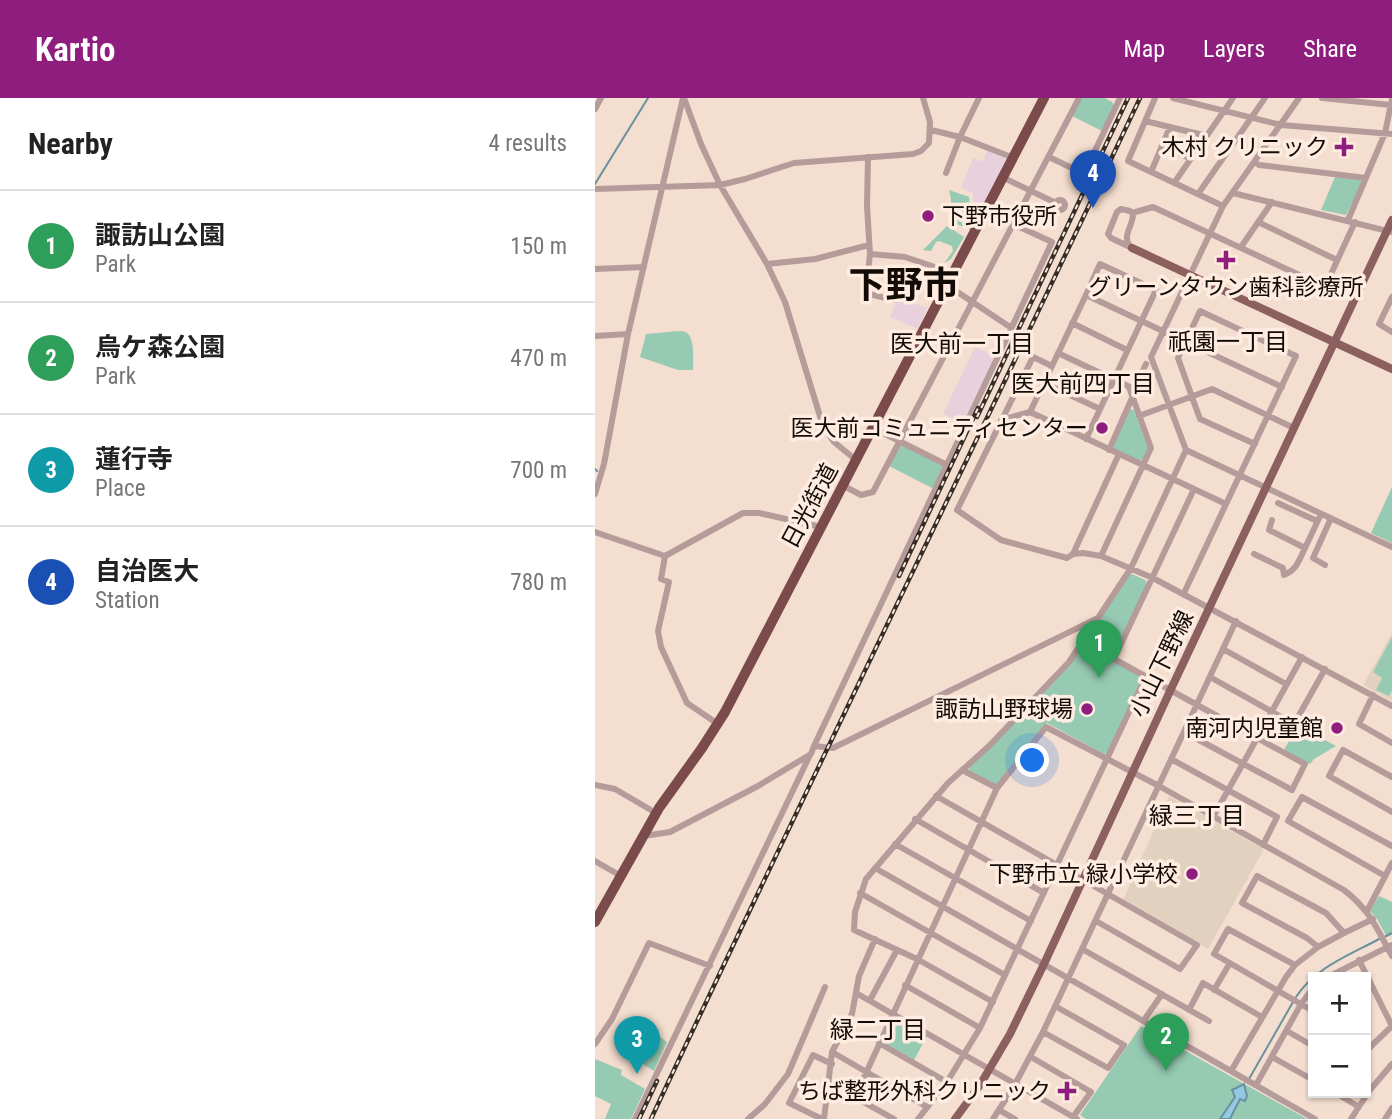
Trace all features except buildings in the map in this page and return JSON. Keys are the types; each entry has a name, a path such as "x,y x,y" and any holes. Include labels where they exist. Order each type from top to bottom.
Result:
{"highway":[{"name":"日光街道","path":"595,922 656,813 718,724 1044,98"}],"main road":[{"name":"小山下野線","path":"955,1119 990,1069 1010,1034 1294,428 1390,231 1392,220"},
{"path":"1132,248 1392,369"}],"street":[{"path":"595,109 601,98"},
{"path":"684,98 720,185 767,264 785,302 823,426 834,442 856,460"},
{"path":"595,494 604,464 628,334 684,98"},
{"path":"595,189 720,185 794,163 902,156 921,151 929,143 931,130 923,98"},
{"path":"946,173 979,98"},
{"path":"842,485 861,495 873,492 1079,98"},
{"path":"1049,157 1084,174 1119,100 1109,98"},
{"path":"1155,98 1128,161 1223,206"},
{"path":"1173,98 1199,101 1281,125 1388,133"},
{"path":"1174,183 1233,98"},
{"path":"1198,194 1265,98"},
{"path":"1299,98 1223,206 1151,358 1186,450 1392,547"},
{"path":"1132,248 1109,237 1111,225 1121,209 1132,213 1153,207 1325,287 1338,260 1366,178 1388,133 1391,102 1322,98"},
{"path":"1146,121 1207,136"},
{"path":"1151,172 1170,127"},
{"path":"931,130 960,137 1014,158"},
{"path":"1173,150 1191,159"},
{"path":"868,157 870,254 866,290 869,294 895,300"},
{"path":"1254,162 1259,165 1366,178"},
{"path":"1004,178 1056,203"},
{"path":"1233,193 1390,231"},
{"path":"1241,247 1272,202"},
{"path":"1132,213 1133,218 1127,232 1127,242 1132,248"},
{"path":"1258,222 1338,260"},
{"path":"635,1119 811,754 1052,242 1013,224"},
{"path":"1111,225 1127,232"},
{"path":"767,264 815,259 869,245"},
{"path":"870,254 905,257 953,273"},
{"path":"1030,412 1100,264 1156,290 1086,439"},
{"path":"595,269 644,267"},
{"path":"947,285 1010,327"},
{"path":"1086,295 1282,387"},
{"path":"1392,298 1379,324 1392,331"},
{"path":"1184,593 1255,444 1268,415 1282,387 1296,356 1200,311 1178,358 1200,419 1255,444"},
{"path":"1072,323 1127,351"},
{"path":"595,336 628,334"},
{"path":"1058,353 1134,389 1146,364"},
{"path":"1052,366 1033,357 957,510 1001,540 1067,558 1073,554 1088,553 1131,568 1184,593 1392,706"},
{"path":"1044,383 1100,409"},
{"path":"1101,556 1151,448 1129,387"},
{"path":"1139,416 1212,389 1294,428"},
{"path":"1109,450 1132,398"},
{"path":"1001,420 1030,412 1226,504"},
{"path":"873,428 947,465"},
{"path":"993,1002 917,959 854,930 860,893 866,879 915,819 1069,662 1131,568 1186,450"},
{"path":"1073,554 1119,454"},
{"path":"1184,732 1244,762 1291,790 1305,764 1114,659 1194,489"},
{"path":"1279,503 1317,521"},
{"path":"595,532 666,556 743,513 759,513 821,527"},
{"path":"1254,554 1283,568 1284,575 1292,572 1321,514"},
{"path":"1325,565 1313,558 1331,519"},
{"path":"1272,520 1269,530 1305,548"},
{"path":"666,556 661,579 669,582 658,631 661,647 687,703 718,724"},
{"path":"814,746 833,748 1098,619"},
{"path":"993,1119 1031,1057 1236,621"},
{"path":"1223,649 1286,684"},
{"path":"1213,817 1302,657"},
{"path":"1210,677 1294,724 1325,669"},
{"path":"918,1119 947,1082 980,1028 1146,676"},
{"path":"1373,695 1359,724 1392,743"},
{"path":"855,1097 997,788 1046,727 1159,786 1344,890 1373,919 1390,946 1392,956"},
{"path":"1392,776 1343,750 1329,776 1392,812"},
{"path":"643,836 670,832 758,786 811,754"},
{"path":"1171,759 1277,817 1263,845"},
{"path":"962,770 997,788"},
{"path":"596,786 615,789 656,813"},
{"path":"936,796 1197,945 1180,970 1095,922"},
{"path":"1385,876 1288,821 1302,797 1392,846"},
{"path":"915,819 1044,893"},
{"path":"895,844 1031,921"},
{"path":"595,861 621,876"},
{"path":"1367,911 1392,865"},
{"path":"875,868 1315,1119"},
{"path":"1318,947 1307,938 1242,903 1257,876 1326,913 1344,933"},
{"path":"860,893 1005,975"},
{"path":"1231,1071 1294,965 1318,947 1373,919"},
{"path":"1294,965 1228,929 1214,954 1308,1008"},
{"path":"832,1064 813,1055 789,1102 823,1119 832,1064 832,1052 852,1014 859,976 875,939"},
{"path":"595,1044 612,1019 649,943 710,966"},
{"path":"1340,972 1390,946"},
{"path":"1083,949 1209,1021"},
{"path":"870,1000 897,950"},
{"path":"1359,960 1392,1026 1371,1042"},
{"path":"1214,990 1230,963"},
{"path":"1189,1010 1203,984 1262,1017"},
{"path":"905,985 980,1028"},
{"path":"748,1119 765,1104 788,1074 825,987"},
{"path":"856,993 1075,1118 1091,1092 1031,1057"},
{"path":"1144,1020 1162,994"},
{"path":"1256,1085 1308,995"},
{"path":"1043,1032 1108,1068 1124,1045 1055,1006"},
{"path":"1287,1031 1308,1043"},
{"path":"879,1043 947,1082"},
{"path":"832,1052 927,1107"},
{"path":"1272,1057 1308,1077"},
{"path":"1350,1119 1392,1064"},
{"path":"829,1083 894,1119"},
{"path":"1344,1098 1359,1107"},
{"path":"1385,1119 1392,1108"},
{"path":"999,1110 1015,1119"}],"shaded area":[{"path":"988,149 1008,158 975,220 973,193 961,188 973,158 982,162"},
{"path":"898,298 927,308 918,329 890,317"},
{"path":"975,347 995,356 963,423 943,414"},
{"path":"1392,633 1392,701 1363,685"},
{"name":"下野市立 緑小学校","path":"1169,796 1263,851 1208,949 1123,900"}],"green space":[{"path":"1082,98 1105,98 1114,105 1102,131 1072,116"},
{"path":"1335,177 1360,180 1362,183 1346,215 1321,210"},
{"path":"949,190 969,197 972,225 970,229 950,222"},
{"path":"947,226 964,237 951,259 944,263 953,251 952,246 939,241 931,251 923,250"},
{"path":"683,332 690,336 693,370 678,370 640,357 646,334"},
{"path":"1130,409 1134,410 1148,448 1143,460 1139,461 1114,450 1113,446"},
{"path":"902,445 943,466 934,489 889,466"},
{"path":"1392,487 1392,543 1371,533"},
{"path":"1132,574 1147,583 1112,660 1141,676 1142,680 1107,753 1104,754 1047,723 998,784 969,771 969,767 1053,682"},
{"path":"1392,637 1392,690 1389,696 1376,690 1382,678 1373,672"},
{"path":"1298,725 1336,746 1310,764 1284,750"},
{"path":"1379,896 1392,902 1392,935 1387,937 1370,911"},
{"path":"635,1018 667,1042 654,1071 638,1061 643,1053 637,1049 640,1041 625,1031"},
{"path":"895,1018 927,1036 914,1060 882,1040"},
{"path":"1141,1026 1307,1119 1086,1119 1080,1115"},
{"path":"595,1059 622,1070 621,1075 645,1089 631,1119 605,1119 611,1104 595,1096"}],"water":[{"path":"1244,1084 1247,1096 1245,1101 1240,1099 1230,1119 1220,1119 1235,1097 1232,1090"}],"waterway":[{"path":"595,184 648,98"},
{"path":"1384,937 1392,933"},
{"path":"1296,997 1323,970 1379,939"},
{"path":"1249,1079 1293,1002"}],"railway":[{"path":"977,417 1128,98"},
{"path":"651,1119 1140,98"},
{"path":"899,576 978,408"},
{"path":"639,1119 657,1081"}],"place":[{"name":"木村 クリニック","path":"1344,147"},
{"name":"自治医大","path":"1093,208"},
{"name":"下野市役所","path":"928,216"},
{"name":"グリーンタウン歯科診療所","path":"1226,260"},
{"name":"医大前コミュニティセンター","path":"1102,428"},
{"name":"諏訪山公園","path":"1099,678"},
{"name":"諏訪山野球場","path":"1087,709"},
{"name":"南河内児童館","path":"1337,728"},
{"name":"下野市立 緑小学校","path":"1192,874"},
{"name":"烏ケ森公園","path":"1166,1071"},
{"name":"蓮行寺","path":"637,1074"},
{"name":"ちば整形外科クリニック","path":"1067,1091"}],"district":[{"name":"下野市","path":"904,285"},
{"name":"祇園一丁目","path":"1228,342"},
{"name":"医大前一丁目","path":"962,344"},
{"name":"医大前四丁目","path":"1083,384"},
{"name":"緑三丁目","path":"1197,816"},
{"name":"緑二丁目","path":"878,1030"}]}
